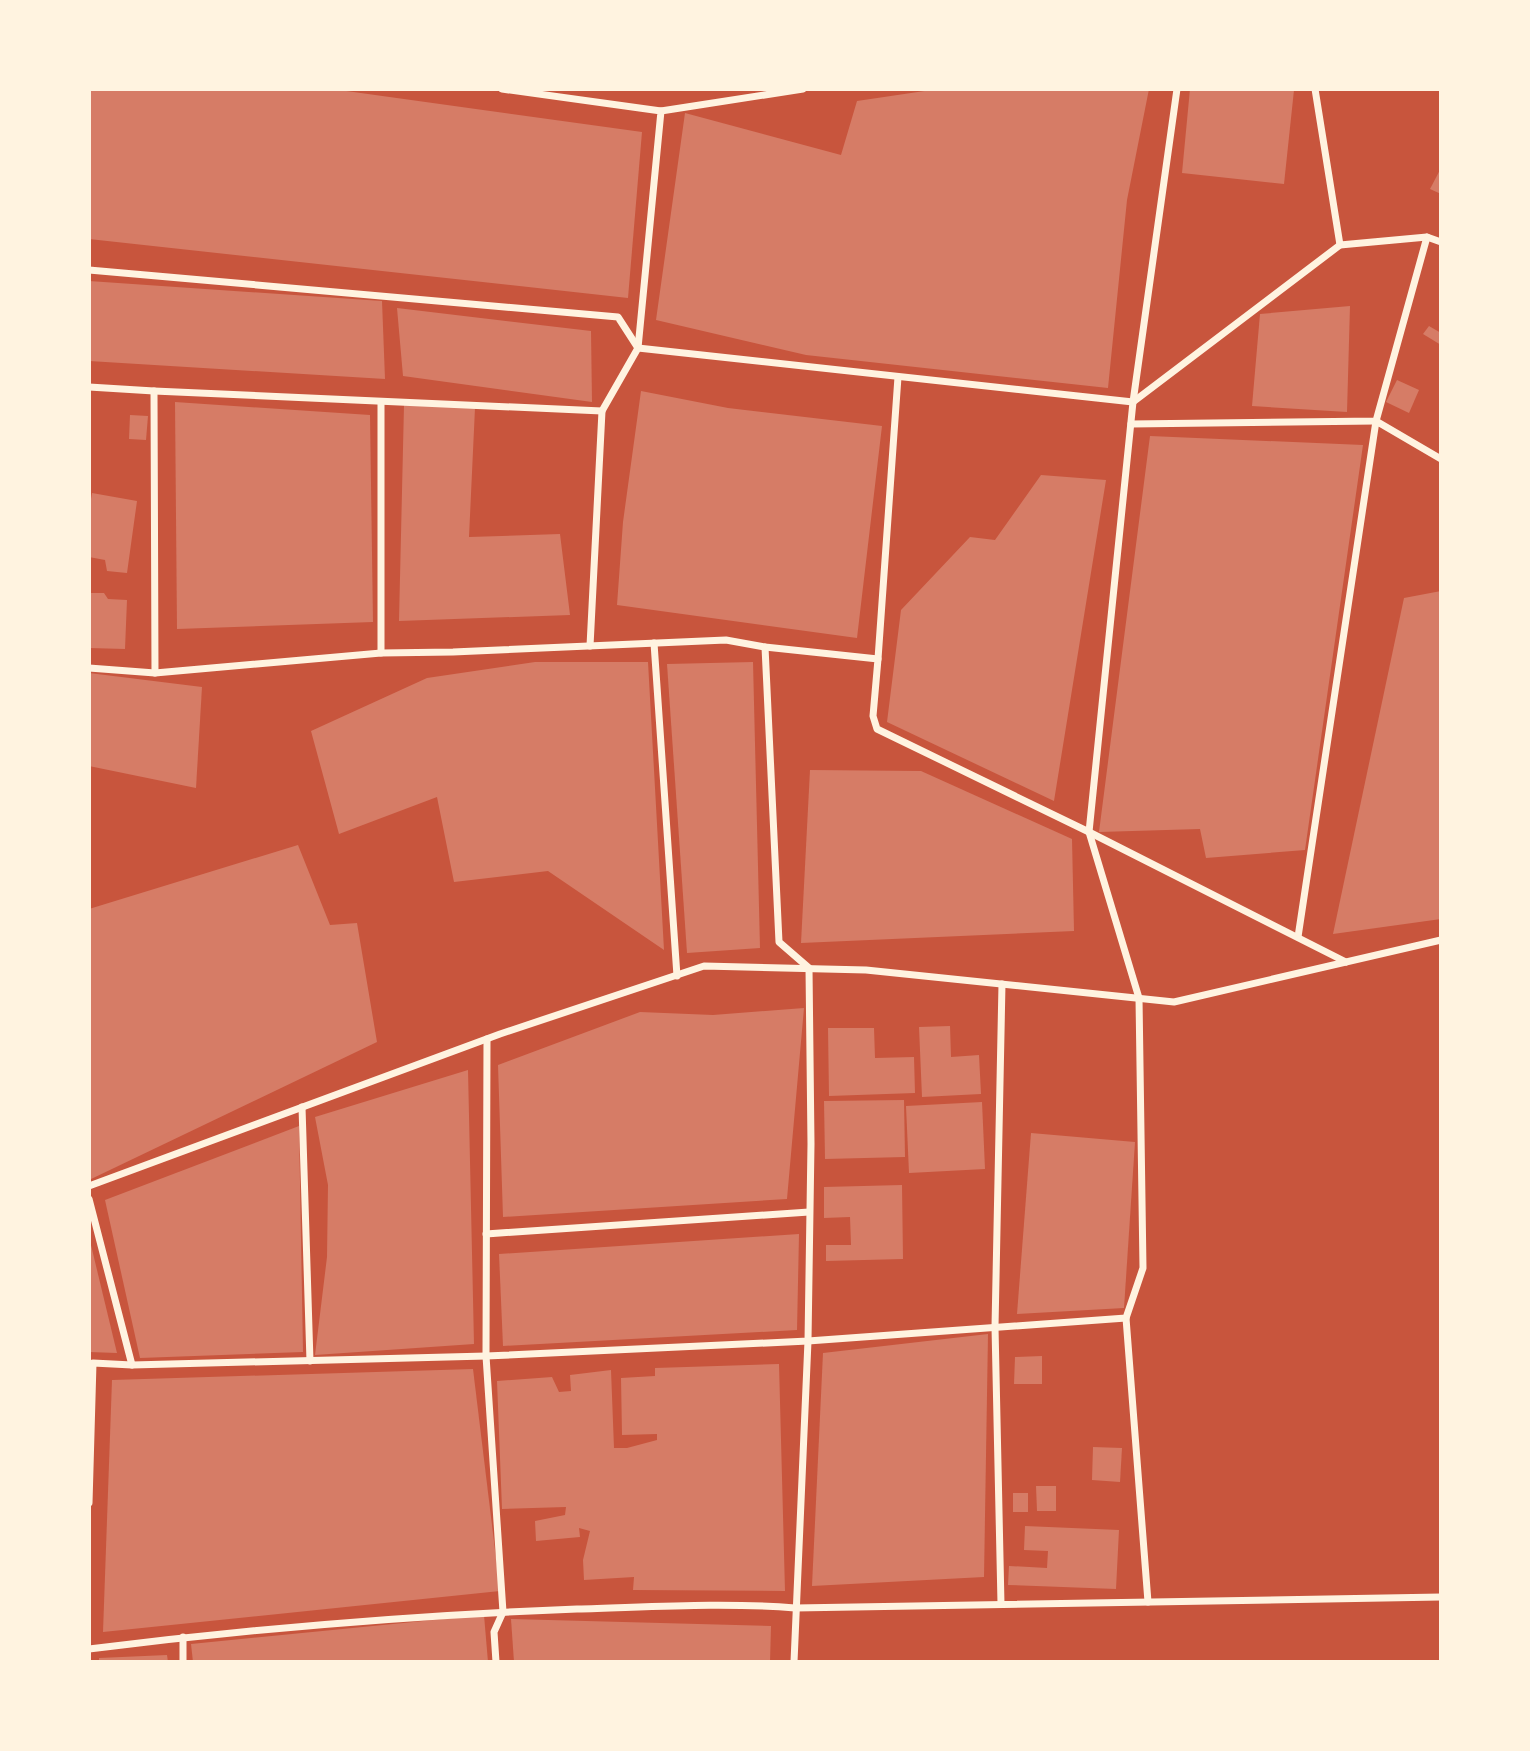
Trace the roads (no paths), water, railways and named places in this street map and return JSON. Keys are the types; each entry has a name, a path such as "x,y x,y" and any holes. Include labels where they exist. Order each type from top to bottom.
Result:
{"street":[{"path":"502,89 661,111 803,89"},
{"path":"1148,1602 1126,1318 1143,1268 1139,998 1089,832 1133,402 1177,89"},
{"path":"1315,89 1340,245"},
{"path":"590,646 602,411 638,348 661,111"},
{"path":"638,348 1133,402 1340,245 1427,237 1441,242"},
{"path":"1298,937 1376,421 1427,237"},
{"path":"89,270 618,317 638,348"},
{"path":"898,377 873,716 877,729 1346,962"},
{"path":"89,387 602,411"},
{"path":"154,391 155,673"},
{"path":"381,402 381,653"},
{"path":"1131,424 1376,421 1441,459"},
{"path":"89,668 155,673 381,653 726,640 765,647 878,659"},
{"path":"654,643 677,976"},
{"path":"765,647 779,942 809,968 811,1144 808,1341 794,1662"},
{"path":"89,1186 487,1039 704,966 866,970 1174,1002 1441,940"},
{"path":"1001,1604 995,1327 1002,984"},
{"path":"487,1039 486,1356 503,1612 494,1632 496,1662"},
{"path":"302,1107 310,1361"},
{"path":"89,1199 132,1366"},
{"path":"486,1234 809,1212"},
{"path":"89,1503 91,1363 132,1366 486,1356 808,1341 1126,1318"},
{"path":"89,1649 183,1637 503,1612 739,1604 796,1608 1441,1597"},
{"path":"183,1637 183,1662"}]}
